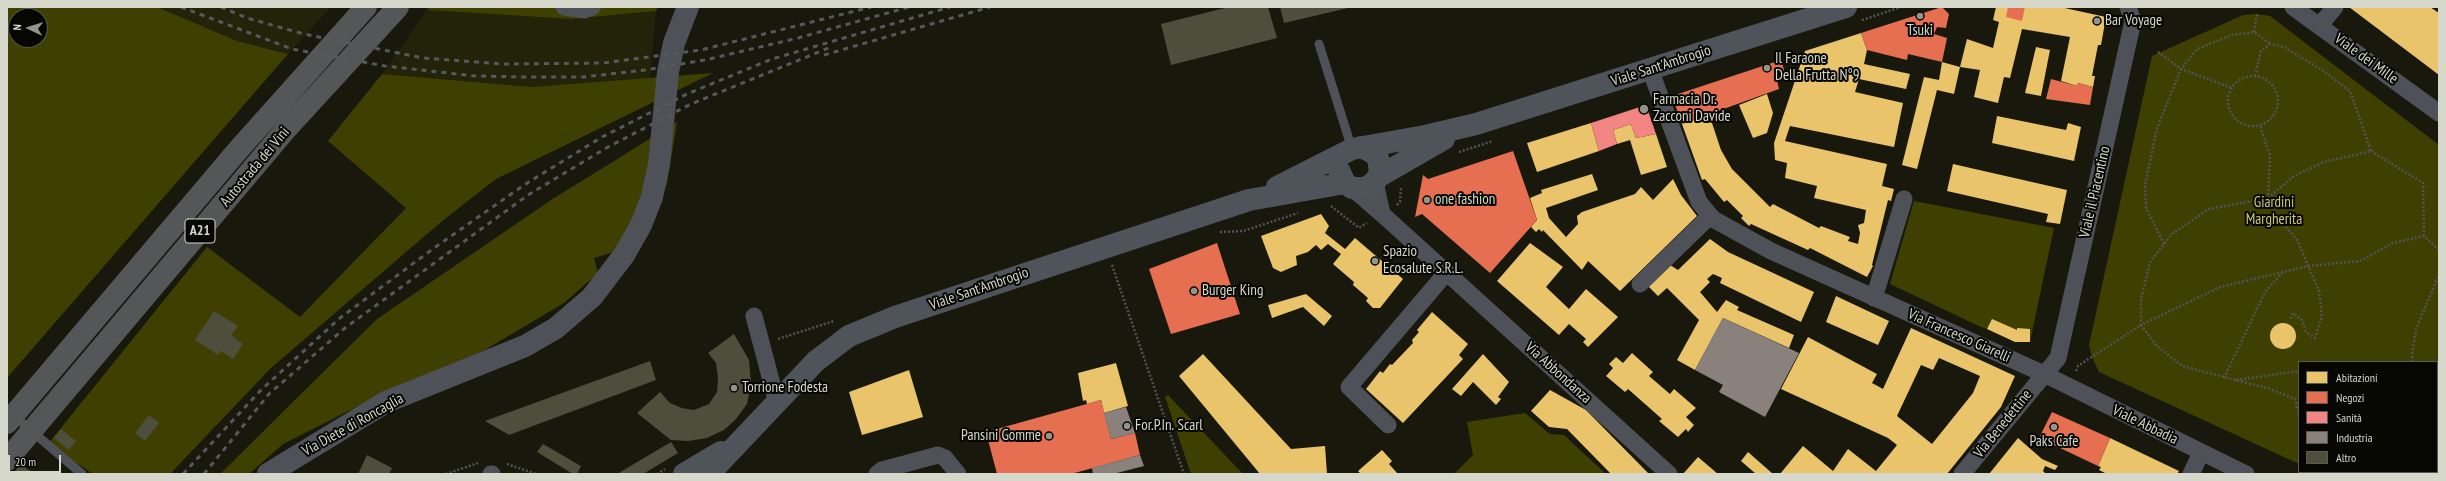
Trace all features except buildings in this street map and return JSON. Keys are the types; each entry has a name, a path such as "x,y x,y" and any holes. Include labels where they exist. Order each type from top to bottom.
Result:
{"highway":[{"name":"Autostrada dei Vini","path":"7,423 238,150 366,7"},
{"name":"Autostrada dei Vini","path":"7,460 287,128 398,7"}],"main road":[{"name":"Via Diete di Roncaglia","path":"268,474 386,402 519,349 556,328 592,297 624,255 641,225 652,197 659,164 668,72 674,43 688,7"},
{"name":"Viale Sant'Ambrogio","path":"709,474 832,347 849,336 871,326 1091,251 1249,200 1352,150 1425,136 1476,124 1846,7"},
{"name":"Viale Sant'Ambrogio","path":"1249,200 1349,186 1365,188 1376,179 1429,147 1476,124"},
{"path":"1349,186 1339,172 1339,165 1352,150 1373,153 1378,158 1380,165 1376,179"},
{"name":"Viale Sant'Ambrogio","path":"684,474 746,436"}],"street":[{"path":"564,7 584,10 592,7"},
{"name":"Viale il Piacentino","path":"2044,374 2058,358 2133,21 2128,7"},
{"name":"Viale dei Mille","path":"2293,7 2320,25 2439,113"},
{"path":"2320,25 2335,7"},
{"name":"Via Francesco Giarelli","path":"1650,69 1699,202 1710,216 1771,251 2044,374"},
{"path":"1376,179 1382,214"},
{"name":"Via Abbondanza","path":"1349,186 1447,272 1669,474"},
{"path":"1874,298 1904,199"},
{"path":"1640,284 1710,216"},
{"path":"1388,425 1350,387 1447,272"},
{"path":"754,316 777,403"},
{"name":"Viale Abbadia","path":"2044,374 2246,474"},
{"name":"Via Benedettine","path":"1962,474 2044,374"},
{"path":"2191,474 2201,453"},
{"path":"877,474 882,470 938,455 945,458 958,474"}],"lane":[{"path":"1319,44 1352,150"},
{"path":"7,409 82,474"}],"path":[{"path":"2254,32 2256,14"},
{"path":"2164,244 2146,208 2145,184 2157,128 2180,69 2197,49 2232,34 2254,32 2270,44 2284,47 2322,70 2350,91 2371,151 2423,183 2424,236 2439,250"},
{"path":"2256,76 2261,51 2270,44"},
{"path":"2158,52 2180,69 2232,88"},
{"path":"2256,76 2266,79 2276,90 2279,104 2274,116 2260,126 2245,126 2233,117 2228,100 2232,88 2244,78 2256,76"},
{"path":"2260,126 2270,156 2268,198 2276,215 2297,240 2319,291 2322,316 2315,338 2306,332 2302,320 2293,313 2290,320"},
{"path":"2298,410 2295,399 2270,389 2233,381 2182,366 2156,345 2141,325 2141,299 2150,262 2172,234 2209,209 2268,198 2294,176 2324,162 2371,151"},
{"path":"2068,387 2078,366 2141,325 2220,287 2309,266 2360,261 2393,242 2424,236"},
{"path":"1104,267 1118,262"},
{"path":"1112,265 1184,474"},
{"path":"2224,378 2265,292 2283,272"},
{"path":"2413,361 2412,354 2416,329 2439,275"},
{"path":"2233,381 2298,371"}],"shaded area":[{"path":"157,7 331,7 288,54 237,41"},
{"path":"427,10 571,19 656,11 650,78 532,87 382,74"}],"green space":[{"path":"7,7 157,7 237,41 288,54 7,378"},
{"path":"430,7 658,7 656,11 571,19 427,10"},
{"name":"Giardini Margherita","path":"2257,14 2270,16 2439,145 2439,474 2320,473 2438,473 2438,361 2298,361 2298,464 2099,372 2092,357 2089,345 2152,56 2243,15"},
{"path":"713,73 496,179 441,222 271,368 170,474 93,474 48,444 207,247 300,317 406,208 328,141 382,74 532,87"},
{"path":"677,122 667,184 641,244 594,258 598,273 564,303 483,351 396,387 283,444 249,474 220,474 377,319 551,200"},
{"path":"1914,201 2054,228 2030,342 1981,327 1890,284"},
{"path":"1168,395 1243,474 1191,474 1165,397"},
{"path":"1525,413 1550,434 1564,435 1606,474 1454,474 1473,455 1467,422"}],"railway":[{"path":"181,7 292,49 385,66 475,76 526,77 583,77 645,70 705,60 798,38 909,7"},
{"path":"221,7 247,18 304,34 423,58 503,64 603,63 701,50 871,7"},
{"path":"183,474 261,390 340,318 434,248 524,185 602,137 687,94 772,59 950,7"},
{"path":"824,55 990,7"},
{"path":"204,474 269,394 345,328 528,195 608,147 691,104 831,47"}],"place":[{"name":"Tsuki","path":"1920,16"},
{"name":"Bar Voyage","path":"2097,21"},
{"name":"Il Faraone Della Frutta N°9","path":"1767,68"},
{"name":"Farmacia Dr. Zacconi Davide","path":"1644,109"},
{"name":"one fashion","path":"1427,200"},
{"name":"Spazio Ecosalute S.R.L.","path":"1375,261"},
{"name":"Burger King","path":"1194,291"},
{"name":"Torrione Fodesta","path":"734,388"},
{"name":"For.P.In. Scarl","path":"1127,426"},
{"name":"Paks Cafe","path":"2054,427"},
{"name":"Pansini Gomme","path":"1049,436"}]}
